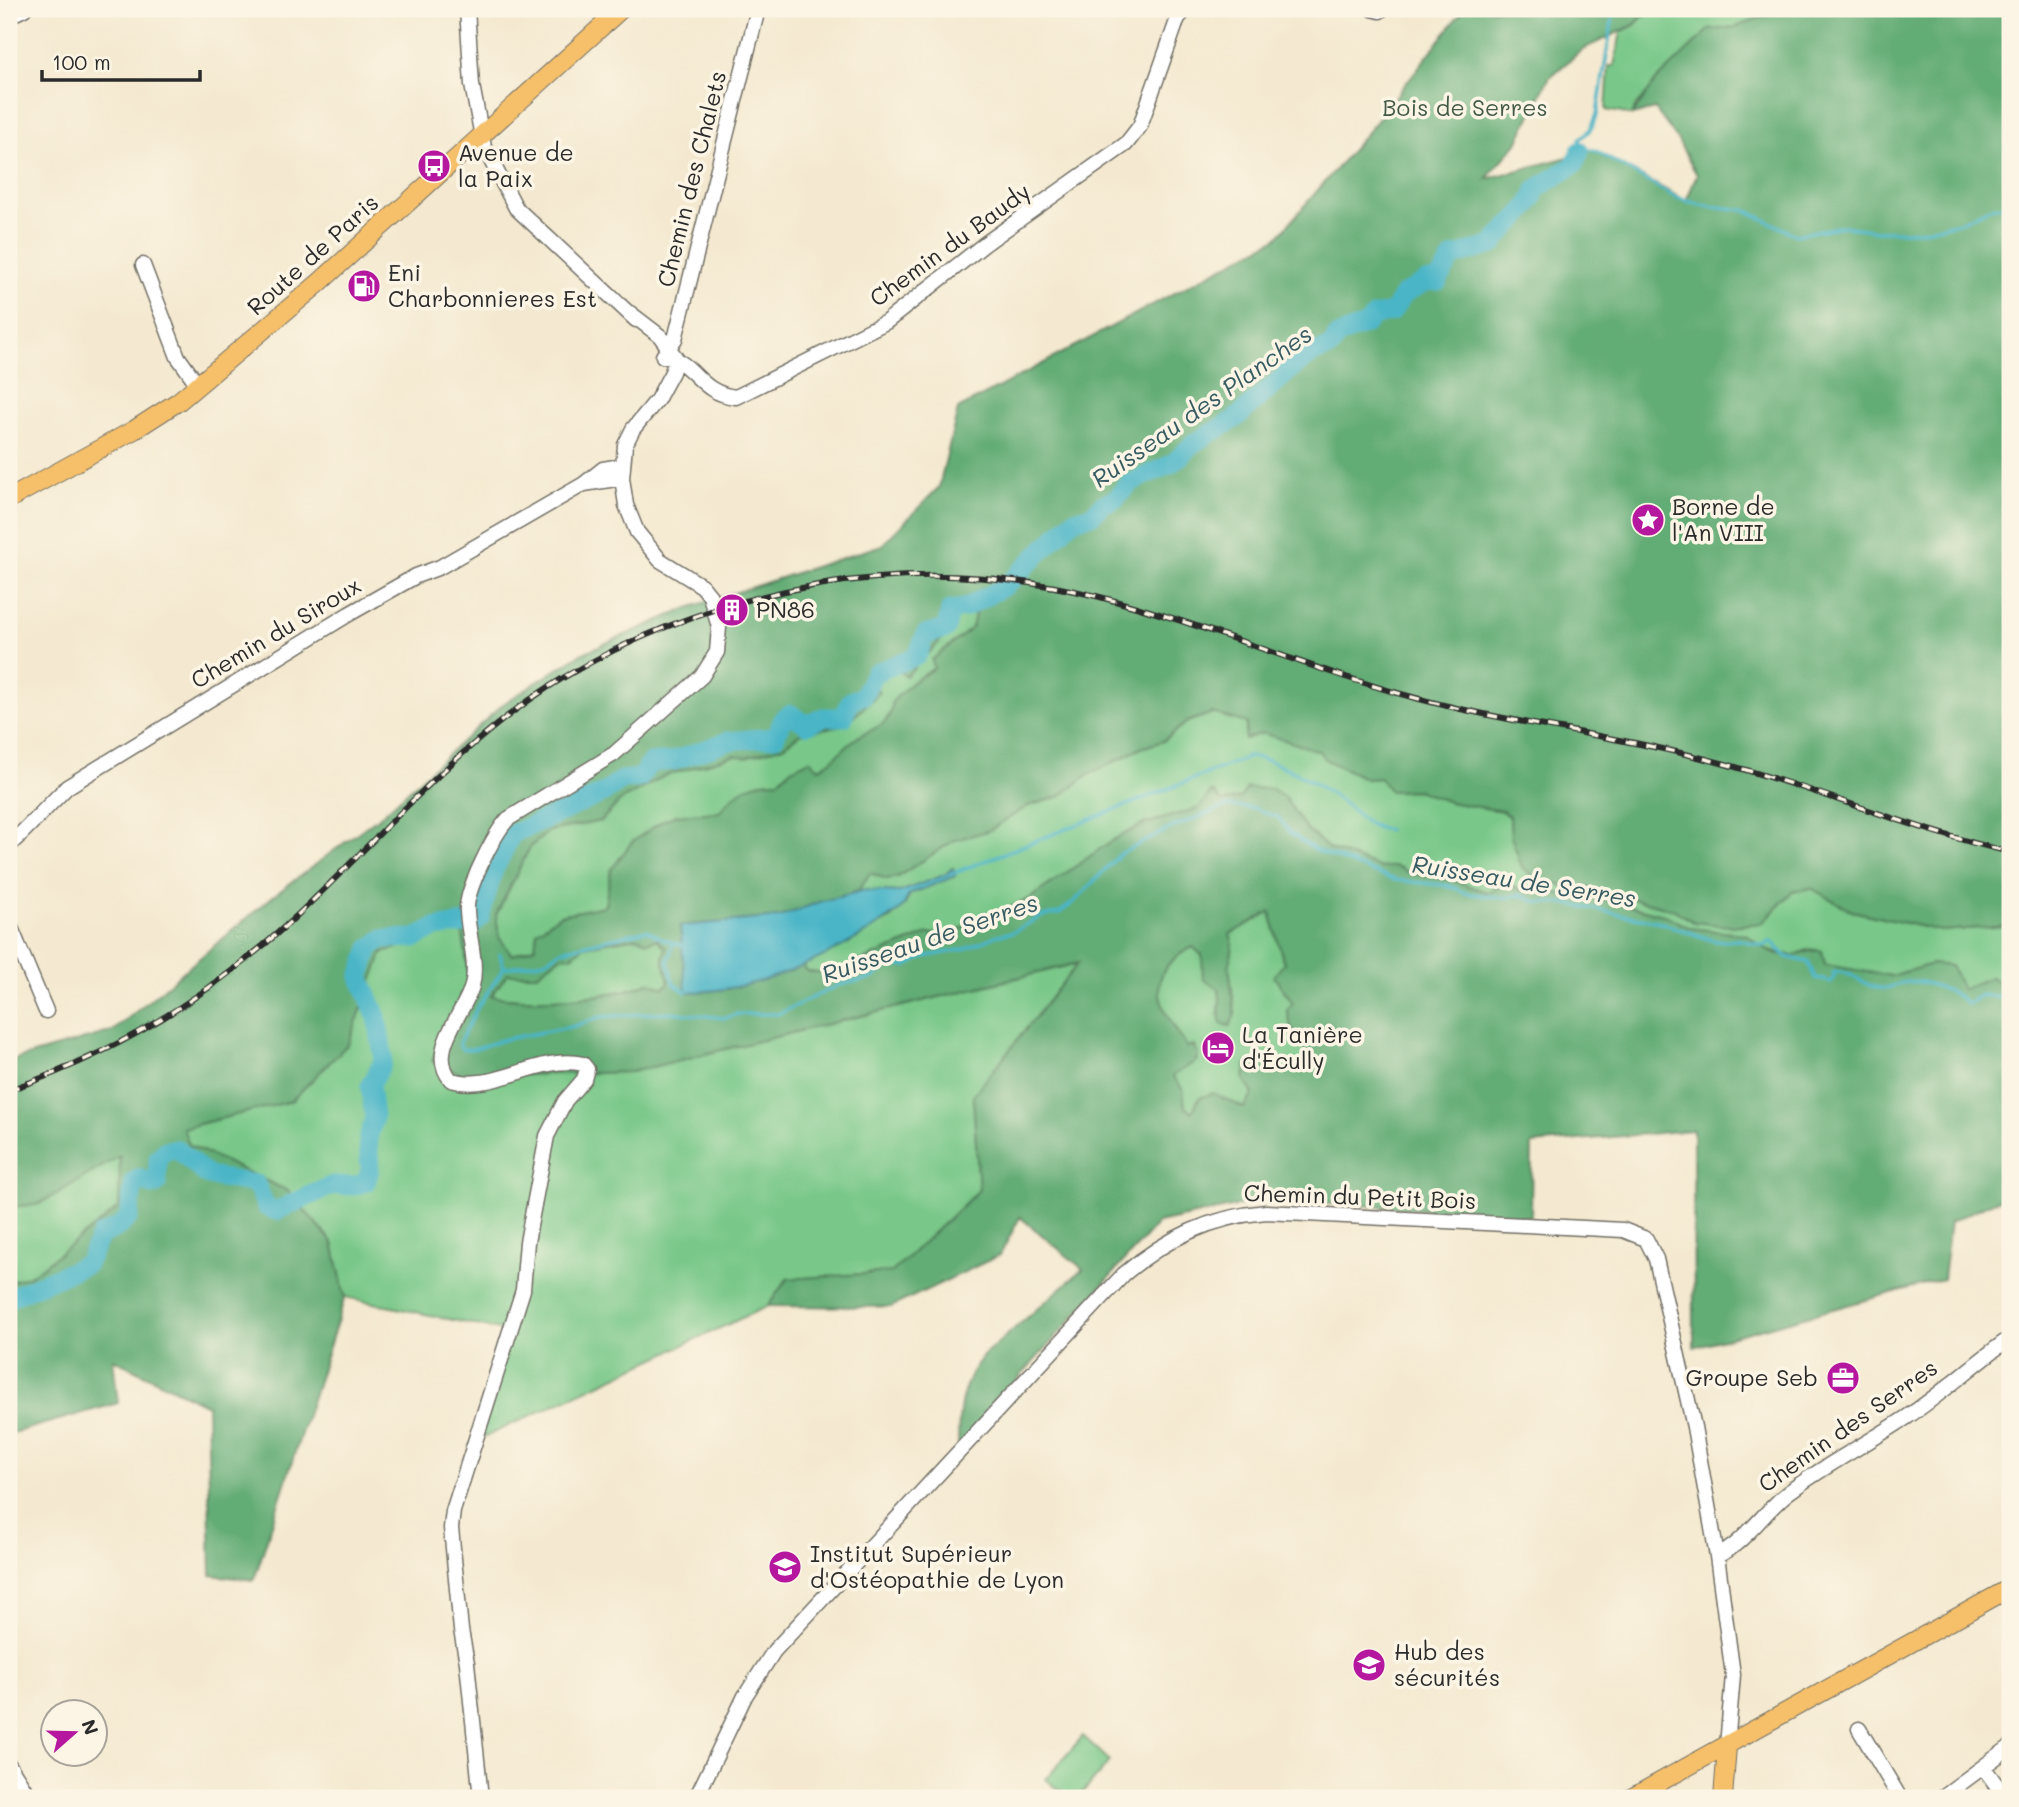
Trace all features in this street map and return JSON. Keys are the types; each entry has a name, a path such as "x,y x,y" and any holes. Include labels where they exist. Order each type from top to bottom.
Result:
{"main road":[{"name":"Route de Paris","path":"9,499 134,430 198,386 319,283 621,9"},
{"path":"1631,1798 1727,1746 1765,1732 1831,1686 2010,1588"},
{"path":"1723,1798 1727,1746"}],"street":[{"path":"9,16 23,9"},
{"path":"467,9 472,85 482,135"},
{"name":"Chemin des Chalets","path":"621,472 625,444 643,415 676,339 758,9"},
{"name":"Chemin du Baudy","path":"482,135 484,147 516,208 716,395 736,397 886,322 986,243 1126,144 1140,126 1178,18 1186,9"},
{"path":"143,265 178,357 198,386"},
{"name":"Chemin du Siroux","path":"9,846 67,787 355,610 416,576 440,567 584,484 603,469 621,472"},
{"path":"481,1798 451,1528 457,1492 523,1290 527,1242 547,1136 565,1101 584,1079 587,1069 583,1064 565,1062 461,1083 451,1080 444,1072 442,1062 446,1041 472,986 468,898 497,832 508,819 614,754 702,676 714,658 719,627 710,596 702,586 660,560 633,524 621,472"},
{"path":"9,923 46,1011"},
{"name":"Chemin du Petit Bois","path":"696,1798 745,1696 774,1651 1124,1274 1172,1238 1212,1221 1266,1212 1623,1230 1646,1239 1653,1250 1659,1271 1696,1440 1717,1556 1733,1675 1727,1746"},
{"name":"Chemin des Serres","path":"1717,1556 1731,1548 1777,1501 1827,1463 1909,1416 1966,1369 2010,1338"},
{"path":"1859,1729 1900,1798"},
{"path":"1941,1798 2010,1747"},
{"path":"9,1765 30,1798"},
{"path":"1984,1768 2006,1798"}],"green space":[{"name":"Bois de Serres","path":"1464,9 1650,9 1634,25 1583,49 1549,78 1517,143 1486,179 1594,150 1686,201 1697,175 1677,139 1655,109 1632,115 1656,81 1709,30 1736,27 1781,9 2010,9 2010,929 2006,926 1941,931 1852,911 1811,888 1792,892 1762,923 1729,926 1694,922 1673,909 1595,889 1543,882 1522,868 1511,836 1510,817 1503,811 1449,802 1417,790 1390,791 1380,778 1367,779 1326,760 1319,751 1263,733 1245,739 1247,723 1212,713 1187,722 1163,741 1141,748 1086,776 1061,796 1028,806 990,830 955,840 897,877 887,879 870,873 858,891 780,917 680,926 687,992 755,981 802,965 808,972 833,972 928,934 948,934 1029,899 1113,840 1144,824 1199,808 1212,791 1222,802 1240,798 1247,788 1272,789 1285,798 1306,829 1329,849 1381,868 1396,866 1412,874 1452,880 1489,893 1505,882 1521,890 1594,897 1667,916 1690,928 1748,935 1763,947 1782,955 1822,951 1825,965 1891,976 1932,964 1951,966 1962,989 1991,977 2010,990 2010,1194 1950,1222 1943,1279 1694,1347 1693,1130 1532,1144 1531,1217 1268,1199 1158,1223 958,1446 962,1398 976,1365 984,1355 1083,1269 1020,1217 1000,1255 891,1307 768,1306 787,1279 892,1272 979,1190 973,1096 1078,963 631,1072 465,1076 432,1061 469,979 462,928 383,952 348,1044 291,1101 183,1128 189,1145 288,1191 333,1243 345,1297 254,1580 211,1575 207,1405 113,1359 118,1403 9,1434 9,1282 30,1276 119,1208 120,1156 39,1204 9,1207 9,1061 113,1031 272,897 384,813 503,704 581,654 688,608 882,545 939,487 958,409 1277,238 1375,123","holes":["975,614 972,628 932,660 934,668 911,683 892,702 889,717 880,726 855,739 819,768 810,760 791,769 778,781 759,782 744,788 719,812 676,815 662,821 632,842 611,870 605,906 560,915 537,931 535,947 512,955 499,937 496,915 530,847 549,831 601,821 620,801 664,776 734,755 746,757 784,746 799,734 846,724 879,693 875,683 884,674 896,670 906,676 951,630 955,617","1270,912 1284,963 1274,976 1293,1003 1287,1009 1291,1027 1304,1041 1306,1056 1297,1066 1279,1073 1265,1059 1246,1065 1244,1079 1253,1094 1244,1108 1213,1093 1199,1098 1192,1112 1185,1107 1183,1090 1173,1076 1196,1061 1198,1054 1193,1045 1187,1047 1169,1019 1163,1006 1160,980 1165,968 1176,957 1193,947 1202,955 1203,979 1219,989 1221,1024 1230,1026 1235,1014 1229,967 1233,945 1230,934","637,937 647,942 657,939 666,948 663,957 669,983 663,988 650,982 616,992 572,998 527,999 491,996 507,974 537,974 561,956 572,956 584,946"]},
{"path":"1650,9 1781,9 1736,27 1709,30 1636,105 1632,115 1606,110 1609,66 1614,66 1621,32 1635,25"},
{"path":"975,614 972,628 932,660 934,668 911,683 879,730 855,739 836,759 819,768 791,769 778,781 759,782 744,788 719,812 676,815 611,870 605,906 560,915 535,947 512,955 499,937 496,915 530,847 549,831 601,821 620,801 664,776 734,755 784,746 799,734 846,724 884,674 896,670 955,617"},
{"path":"1212,713 1247,723 1245,738 1263,733 1319,751 1327,760 1366,779 1380,778 1390,791 1417,790 1449,802 1503,811 1510,817 1511,836 1543,882 1595,889 1673,909 1694,922 1762,923 1792,892 1811,888 1852,911 1941,931 2006,926 2010,929 2010,990 1991,977 1962,989 1932,964 1891,976 1825,965 1822,951 1809,949 1793,956 1758,947 1748,935 1690,928 1667,916 1594,897 1521,890 1505,882 1489,893 1452,880 1412,874 1396,866 1381,868 1329,849 1306,829 1285,798 1240,798 1144,824 1113,840 1029,899 980,921 948,934 928,934 833,972 807,972 802,965 890,919 905,905 910,894 955,876 951,869 945,875 900,892 858,891 870,873 887,879 897,877 955,840 990,830 1028,806 1061,796 1086,776 1141,748 1163,741 1187,722"},
{"path":"1270,911 1284,964 1274,977 1293,1003 1287,1009 1291,1027 1304,1041 1306,1056 1289,1070 1244,1079 1253,1094 1244,1108 1192,1112 1185,1107 1183,1090 1172,1076 1196,1061 1167,1015 1161,1000 1159,985 1163,972 1174,959 1193,947 1206,961 1215,978 1220,997 1218,1015 1235,1014 1229,967 1233,946 1230,934"},
{"path":"463,928 469,979 452,1068 465,1076 631,1072 1079,963 973,1096 979,1190 892,1273 787,1279 768,1306 480,1439 504,1331 345,1297 333,1243 288,1191 189,1145 183,1128 291,1101 348,1044 383,952"},
{"path":"637,937 647,942 657,939 666,948 663,957 669,983 663,988 650,982 635,988 595,996 527,999 491,996 507,974 537,974 561,956 572,956 584,946"},
{"path":"120,1155 120,1208 30,1276 9,1282 9,1207 39,1204"},
{"path":"1083,1736 1110,1761 1078,1798 1068,1798 1046,1779"}],"water":[{"path":"953,868 955,876 910,894 903,908 876,927 798,968 743,986 686,992 680,926 780,917 819,902 865,890 900,892 945,875"}],"waterway":[{"path":"1614,9 1597,115 1591,129 1580,139 1580,151 1594,150 1675,197 1701,205 1745,210 1796,235 1843,226 1877,231 1920,231 1960,222 1989,208 2010,205"},
{"name":"Ruisseau des Planches","path":"9,1298 87,1264 101,1235 119,1227 129,1217 134,1182 139,1178 153,1186 157,1184 158,1158 166,1150 177,1149 208,1176 256,1184 266,1207 276,1211 333,1185 354,1186 366,1182 370,1170 368,1139 374,1118 370,1085 382,1064 383,1056 377,1017 360,977 370,948 382,939 416,938 435,928 475,922 480,918 493,872 512,834 604,793 622,780 640,778 650,763 673,761 728,741 775,737 784,717 791,714 807,725 823,717 844,717 850,701 863,696 874,673 917,656 925,635 946,629 950,610 965,608 1007,585 1073,520 1092,515 1103,504 1115,499 1130,483 1173,463 1194,443 1235,419 1312,354 1331,347 1337,336 1365,325 1375,316 1392,312 1404,294 1425,282 1438,281 1453,257 1493,245 1529,205 1536,189 1574,165 1580,151"},
{"path":"954,873 1249,757 1271,762 1299,775 1337,798 1370,824 1388,830"},
{"name":"Ruisseau de Serres","path":"500,954 504,968 477,1008 459,1043 462,1049 473,1049 506,1039 575,1026 600,1017 669,1012 725,1018 737,1014 778,1014 839,985 873,978 888,966 907,966 924,957 965,949 998,935 1013,932 1042,916 1059,913 1073,903 1120,854 1173,827 1227,806 1254,808 1279,818 1290,833 1315,850 1395,880 1451,886 1465,893 1503,898 1520,895 1536,902 1568,904 1656,921 1715,941 1740,940 1764,946 1771,941 1787,957 1808,962 1815,978 1831,982 1833,973 1838,972 1879,988 1906,982 1922,982 1948,991 1968,1004 1981,995 2005,997 2010,1003"},
{"name":"Ruisseau de Serres","path":"475,922 479,930"},
{"path":"504,968 545,961 562,950 647,930 687,947"},
{"path":"673,944 668,961 673,983 686,992"}],"railway":[{"path":"9,1090 86,1059 123,1040 159,1020 228,974 291,921 454,761 488,731 563,678 624,645 688,619 754,598 821,584 890,577 959,576 1028,583 1096,596 1173,618 1401,694 1481,714 1644,745 1725,764 1938,833 2010,852"}],"place":[{"name":"Avenue de la Paix","path":"434,166"},
{"name":"Eni Charbonnieres Est","path":"364,286"},
{"name":"Borne de l'An VIII","path":"1648,520"},
{"name":"PN86","path":"732,610"},
{"name":"La Tanière d'Écully","path":"1218,1048"},
{"name":"Groupe Seb","path":"1843,1378"},
{"name":"Institut Supérieur d'Ostéopathie de Lyon","path":"785,1567"},
{"name":"Hub des sécurités","path":"1369,1665"}]}
